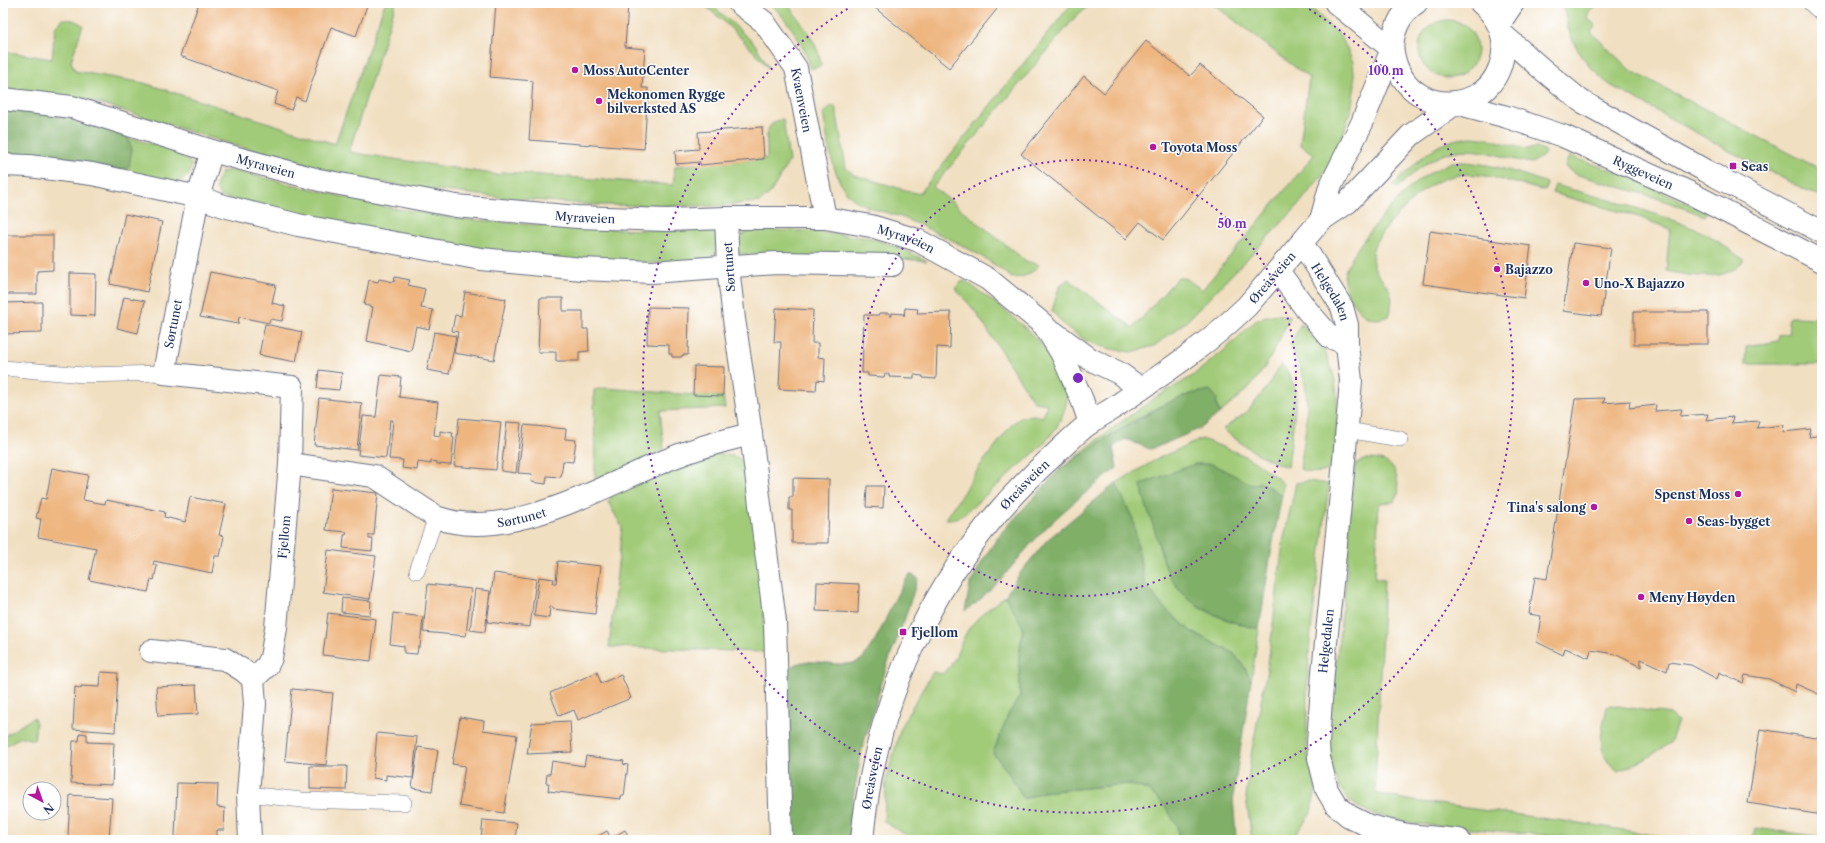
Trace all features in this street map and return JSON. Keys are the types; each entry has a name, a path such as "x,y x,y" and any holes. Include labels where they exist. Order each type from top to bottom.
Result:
{"street":[{"name":"Kvaenveien","path":"739,3 764,22 796,68 825,218"},
{"path":"1336,3 1392,49"},
{"path":"1416,3 1401,18 1394,33 1392,49 1396,67 1405,83 1420,96 1437,102 1456,102 1474,97 1489,86 1499,70 1503,52 1500,29 1491,12 1481,3"},
{"path":"1500,29 1513,3"},
{"path":"1500,29 1582,101 1706,171 1822,232"},
{"name":"Øreåsveien","path":"1320,220 1330,187 1362,123 1392,49"},
{"name":"Myraveien","path":"3,99 72,107 212,151 319,180 456,206 576,217 667,220 726,218 825,218 871,226 917,240 988,279 1044,325 1062,354 1082,400 1090,423"},
{"name":"Øreåsveien","path":"862,840 871,778 892,698 906,659 939,593 962,556 1009,498 1036,471 1090,423 1208,342 1248,306 1320,220 1348,202 1411,135 1456,102"},
{"name":"Ryggeveien","path":"1456,102 1563,136 1688,192 1822,261"},
{"name":"Sørtunet","path":"164,373 198,197 212,151"},
{"path":"3,165 29,166 92,174 198,197 224,206 298,225 481,259 582,269 652,272 728,268 776,263 892,265"},
{"name":"Sørtunet","path":"726,218 728,268 734,319 751,434 775,629 781,840"},
{"name":"Helgedalen","path":"1302,243 1342,307 1347,325 1347,344 1351,381 1323,672 1318,743 1319,758 1327,790 1336,805 1349,816 1369,826 1407,838 1459,840"},
{"name":"Helgedalen","path":"1278,271 1313,318 1330,337 1347,344"},
{"path":"1044,325 1090,359 1118,373 1141,389"},
{"name":"Fjellom","path":"164,373 292,387 290,464 276,628 272,658 267,666 253,679"},
{"name":"Sørtunet","path":"290,464 374,476 446,522 501,523 537,515 706,445 751,434"},
{"path":"151,651 225,659 244,670 253,679 255,704 248,794 250,840"}],"lane":[{"path":"1810,3 1822,14"},
{"path":"3,368 84,375 164,373"},
{"path":"1347,430 1400,439"},
{"path":"417,571 436,517"},
{"path":"248,794 302,800 404,803"}],"green space":[{"path":"385,3 396,3 349,152 499,175 502,172 673,185 675,166 764,159 767,157 767,134 769,129 776,121 783,119 789,161 771,192 760,202 713,206 598,205 496,197 419,188 354,178 237,146 86,99 3,88 3,51 52,59 55,27 63,19 73,20 83,25 71,61 75,71 144,83 335,144"},
{"path":"701,3 710,3 755,44 770,70 729,26"},
{"path":"770,3 787,3 813,41 820,57 821,66 811,69 804,50 795,33"},
{"path":"1072,3 1093,3 1077,15 933,187 1026,261 1039,265 1033,271 1024,276 1012,278 987,260 961,245 906,219 864,205 850,196 844,189 833,163 823,113 833,105 836,109 846,168 854,175 919,194"},
{"path":"1212,3 1306,3 1341,36 1353,62 1355,84 1351,110 1340,144 1327,169 1296,208 1186,322 1154,346 1132,352 1111,349 1088,342 1065,326 1052,311 1059,287 1068,279 1133,328 1178,277 1187,279 1202,290 1314,155 1300,144 1309,78"},
{"path":"1564,3 1600,3 1592,9 1587,18 1596,25 1591,32 1630,70 1822,170 1822,198 1731,152 1610,85 1592,69 1578,50 1568,28"},
{"path":"1442,20 1454,20 1464,24 1473,33 1477,43 1477,55 1469,70 1454,78 1442,78 1432,74 1423,65 1419,55 1419,43 1423,33 1432,24"},
{"path":"3,108 70,118 127,137 132,149 129,167 117,171 73,159 23,154 3,154"},
{"path":"127,137 162,147 179,154 192,165 189,175 183,180 174,183 117,171 132,149"},
{"path":"1472,137 1490,139 1525,149 1538,148 1546,151 1543,156 1532,163 1478,151 1465,150 1454,152 1433,159 1397,188 1393,185 1419,160 1437,147 1447,142"},
{"path":"1569,156 1626,175 1707,212 1705,216 1654,197 1575,174 1565,167"},
{"path":"1452,162 1476,163 1512,171 1547,183 1545,191 1481,175 1464,174 1448,177 1432,185 1414,198 1395,218 1374,245 1372,256 1374,265 1377,273 1386,284 1392,297 1388,316 1381,319 1373,319 1366,316 1354,304 1345,287 1344,277 1353,255 1372,228 1413,185 1432,172"},
{"path":"231,170 387,207 461,219 562,227 673,231 708,229 716,234 717,243 713,255 704,264 575,261 378,235 221,197 216,189 217,181 222,172"},
{"path":"1555,185 1626,205 1678,222 1708,235 1744,260 1729,272 1719,275 1697,276 1666,271 1670,229 1639,217 1552,193"},
{"path":"770,230 808,231 871,238 900,248 927,261 891,258 848,259 738,254 737,239 746,232"},
{"path":"965,281 1006,311 1032,334 1053,361 1061,376 1066,391 1067,401 1056,428 1038,449 963,515 954,519 946,519 980,466 1013,423 1022,417 1034,415 1043,417 1047,404 1034,402 975,311 955,288 961,282"},
{"path":"1276,314 1290,317 1270,359 1260,375 1250,386 1220,413 1210,390 1190,395 1150,412 1112,434 1058,471 1106,433 1153,399 1191,377 1226,349 1254,322 1263,317"},
{"path":"1790,317 1822,318 1822,364 1745,364 1746,347 1778,341 1779,335 1790,333 1788,321"},
{"path":"1301,324 1315,338 1326,354 1336,390 1338,410 1337,429 1331,468 1320,472 1304,471 1300,469 1306,424 1307,401 1303,375 1290,345"},
{"path":"1281,364 1287,370 1297,393 1288,467 1280,465 1254,451 1223,429 1247,412 1269,385"},
{"path":"606,388 723,396 725,408 660,411 664,449 637,463 595,480 594,390"},
{"path":"1210,390 1217,398 1216,405 1220,413 1201,428 1157,447 1150,449 1125,439 1113,447 1117,468 1058,517 1040,534 996,585 965,611 970,584 986,555 1001,533 1058,471 1103,440 1167,403 1190,394"},
{"path":"1202,439 1243,455 1280,480 1283,485 1282,495 1260,482 1253,485 1241,480 1157,539 1171,577 1181,592 1190,600 1200,607 1224,619 1259,629 1251,681 1245,668 1233,653 1192,632 1163,607 1144,582 1137,541 1116,483 1159,458"},
{"path":"720,454 737,457 750,469 761,556 765,652 609,647 622,527 608,502 611,499 609,493 699,455"},
{"path":"1367,459 1380,460 1389,464 1397,477 1398,489 1398,495 1394,502 1379,503 1375,578 1384,579 1375,793 1407,800 1593,825 1683,840 1602,840 1417,824 1373,814 1349,801 1339,787 1333,769 1327,740 1347,571 1350,504 1356,463"},
{"path":"1195,464 1212,464 1253,485 1260,482 1282,495 1259,629 1224,619 1202,608 1183,593 1175,584 1166,568 1141,484"},
{"path":"1308,481 1329,484 1310,639 1307,689 1307,752 1316,790 1310,815 1291,840 1252,840 1246,797 1251,755 1268,664 1283,542 1296,483"},
{"path":"1116,483 1133,519 1144,582 1163,607 1192,632 1233,653 1245,668 1251,681 1233,796 1236,839 1234,840 1179,840 1177,826 1164,805 1148,790 1128,784 1043,792 1024,799 1008,772 993,753 1009,713 1020,696 1019,657 1023,627 1005,596 1020,573 1047,540"},
{"path":"910,574 918,578 904,621 887,665 862,749 850,815 850,840 791,840 785,682 788,671 797,664 805,662 845,664 854,663 862,659 875,640 898,592"},
{"path":"1005,596 1023,626 1019,657 1020,696 1009,713 993,753 1008,772 1024,799 1043,792 1128,784 1148,790 1164,805 1175,805 1179,840 915,840 884,822 886,780 902,724 933,672 942,674 947,670 953,661 968,629 983,614"},
{"path":"1611,705 1670,714 1678,721 1670,743 1644,760 1619,771 1605,758 1601,742 1607,707"},
{"path":"34,717 36,724 34,740 21,737 3,747 3,737"},
{"path":"1755,828 1822,837 1822,840 1752,840"}],"building":[{"path":"199,3 368,3 356,36 331,27 305,101 296,97 291,110 274,104 278,91 180,56"},
{"path":"496,3 628,4 625,47 645,49 642,88 648,88 644,149 529,140 533,81 490,77"},
{"path":"869,3 1002,3 949,68"},
{"path":"1146,41 1190,76 1200,65 1263,116 1163,240 1140,222 1126,239 1021,154 1084,76 1104,93"},
{"path":"762,127 764,159 700,165 700,162 676,164 675,151 699,149 698,132"},
{"path":"125,214 162,222 147,292 110,284"},
{"path":"1430,231 1531,246 1524,298 1423,284"},
{"path":"3,235 53,235 53,270 37,271 37,294 3,294"},
{"path":"1573,243 1611,248 1601,316 1563,311"},
{"path":"210,272 276,285 272,303 285,306 282,321 270,319 269,323 239,317 238,324 200,317"},
{"path":"70,273 96,274 95,316 70,315"},
{"path":"395,277 410,280 408,285 425,289 421,308 433,310 429,329 416,326 411,351 367,341 373,307 364,305 369,280 378,282 379,279 394,282"},
{"path":"465,292 506,299 494,360 454,353 458,332 452,331 455,315 461,316"},
{"path":"124,297 145,301 138,333 117,328"},
{"path":"540,298 563,298 563,311 583,311 583,329 588,329 589,351 579,352 579,361 556,361 556,352 538,352"},
{"path":"42,302 42,333 4,334 3,303"},
{"path":"648,307 689,308 688,355 682,355 682,357 672,357 672,354 669,354 669,345 647,344"},
{"path":"776,308 813,310 812,343 818,343 818,357 825,358 824,381 817,380 816,391 779,389 781,342 774,342"},
{"path":"905,308 918,309 917,313 951,312 950,348 937,347 936,379 923,378 923,376 914,375 914,378 889,377 889,374 885,374 884,377 868,376 868,373 862,373 864,315 890,313 890,316 892,316 892,313 904,314 904,316"},
{"path":"1634,312 1708,312 1708,344 1634,344"},
{"path":"265,324 302,332 296,362 259,355"},
{"path":"434,332 456,336 449,374 427,370"},
{"path":"694,366 724,367 723,396 693,395"},
{"path":"319,370 342,373 339,390 317,388"},
{"path":"381,375 401,377 399,397 438,402 434,435 440,436 440,431 453,433 452,436 454,437 451,465 437,464 437,462 431,461 431,464 418,462 417,470 402,468 403,460 389,459 393,420 390,420 386,458 358,455 363,416 376,417"},
{"path":"319,398 362,403 357,450 314,445"},
{"name":"Seas-bygget","path":"1605,398 1603,403 1630,401 1629,408 1656,405 1655,411 1682,409 1680,416 1708,414 1706,420 1733,417 1731,423 1759,421 1757,428 1784,425 1783,432 1811,429 1809,437 1822,435 1821,695 1796,684 1795,692 1769,679 1745,675 1743,683 1719,672 1717,679 1691,665 1669,662 1667,671 1641,659 1641,667 1615,654 1591,650 1589,658 1565,648 1563,655 1537,642 1541,616 1529,614 1535,577 1547,579 1575,399"},
{"path":"459,418 501,422 496,470 454,466"},
{"path":"507,422 521,423 516,473 501,471"},
{"path":"524,425 566,429 565,439 576,440 573,462 563,461 561,477 547,476 546,484 531,482 532,474 518,473"},
{"path":"52,468 88,475 83,500 105,504 106,500 165,512 164,517 185,522 190,497 226,504 219,535 224,536 220,556 215,556 212,573 154,561 153,565 157,566 154,580 151,579 148,592 89,580 96,548 38,537 41,519 36,518 41,498 46,499"},
{"path":"793,478 829,479 828,543 792,543 792,510 789,510 789,497 793,497"},
{"path":"867,486 884,486 883,508 866,507"},
{"path":"331,488 378,493 374,535 369,535 369,539 373,539 372,551 343,548 344,535 346,535 347,532 326,530"},
{"path":"328,550 376,556 370,599 323,592"},
{"path":"558,561 601,566 595,614 553,609 553,607 550,606 549,618 534,616 539,577 554,579 553,583 556,583"},
{"path":"494,573 536,579 530,627 487,622"},
{"path":"817,582 859,584 858,613 816,611"},
{"path":"428,584 471,589 466,636 423,632"},
{"path":"475,589 490,591 485,632 470,630"},
{"path":"342,598 371,601 370,615 341,612"},
{"path":"328,613 376,619 371,661 323,655"},
{"path":"393,613 423,617 420,647 418,647 417,654 404,653 404,646 390,644"},
{"path":"101,672 118,673 115,732 73,729 75,687 100,687"},
{"path":"597,672 601,683 621,675 631,698 578,720 574,710 559,716 550,693"},
{"path":"3,684 7,697 3,698"},
{"path":"196,685 198,714 158,716 156,687"},
{"path":"292,689 333,693 326,765 285,761"},
{"path":"460,717 484,721 483,730 517,735 504,813 459,806 465,766 452,764"},
{"path":"570,721 572,752 527,754 532,723"},
{"path":"1760,729 1822,739 1822,815 1748,803"},
{"path":"80,733 87,734 87,742 114,743 112,785 71,783 73,741 79,741"},
{"path":"377,733 417,737 413,778 386,775 386,780 373,778"},
{"path":"418,747 438,750 432,791 412,788"},
{"path":"586,756 624,761 623,764 628,765 624,796 621,796 621,799 548,791 549,783 546,783 547,774 550,774 552,761 584,766"},
{"path":"310,766 347,766 346,790 310,789"},
{"path":"177,783 218,784 217,807 225,808 224,830 217,830 217,839 175,837"},
{"path":"70,795 112,798 109,839 68,837"},
{"path":"483,820 517,823 515,840 481,840"},
{"path":"625,830 631,840 591,840 607,831 611,838"}],"place":[{"name":"Moss AutoCenter","path":"575,70"},
{"name":"Mekonomen Rygge bilverksted AS","path":"599,101"},
{"name":"Toyota Moss","path":"1153,147"},
{"name":"Seas","path":"1733,166"},
{"name":"Bajazzo","path":"1497,269"},
{"name":"Uno-X Bajazzo","path":"1586,283"},
{"name":"Spenst Moss","path":"1738,494"},
{"name":"Tina's salong","path":"1594,507"},
{"name":"Seas-bygget","path":"1689,521"},
{"name":"Meny Høyden","path":"1641,597"},
{"name":"Fjellom","path":"903,632"}]}
